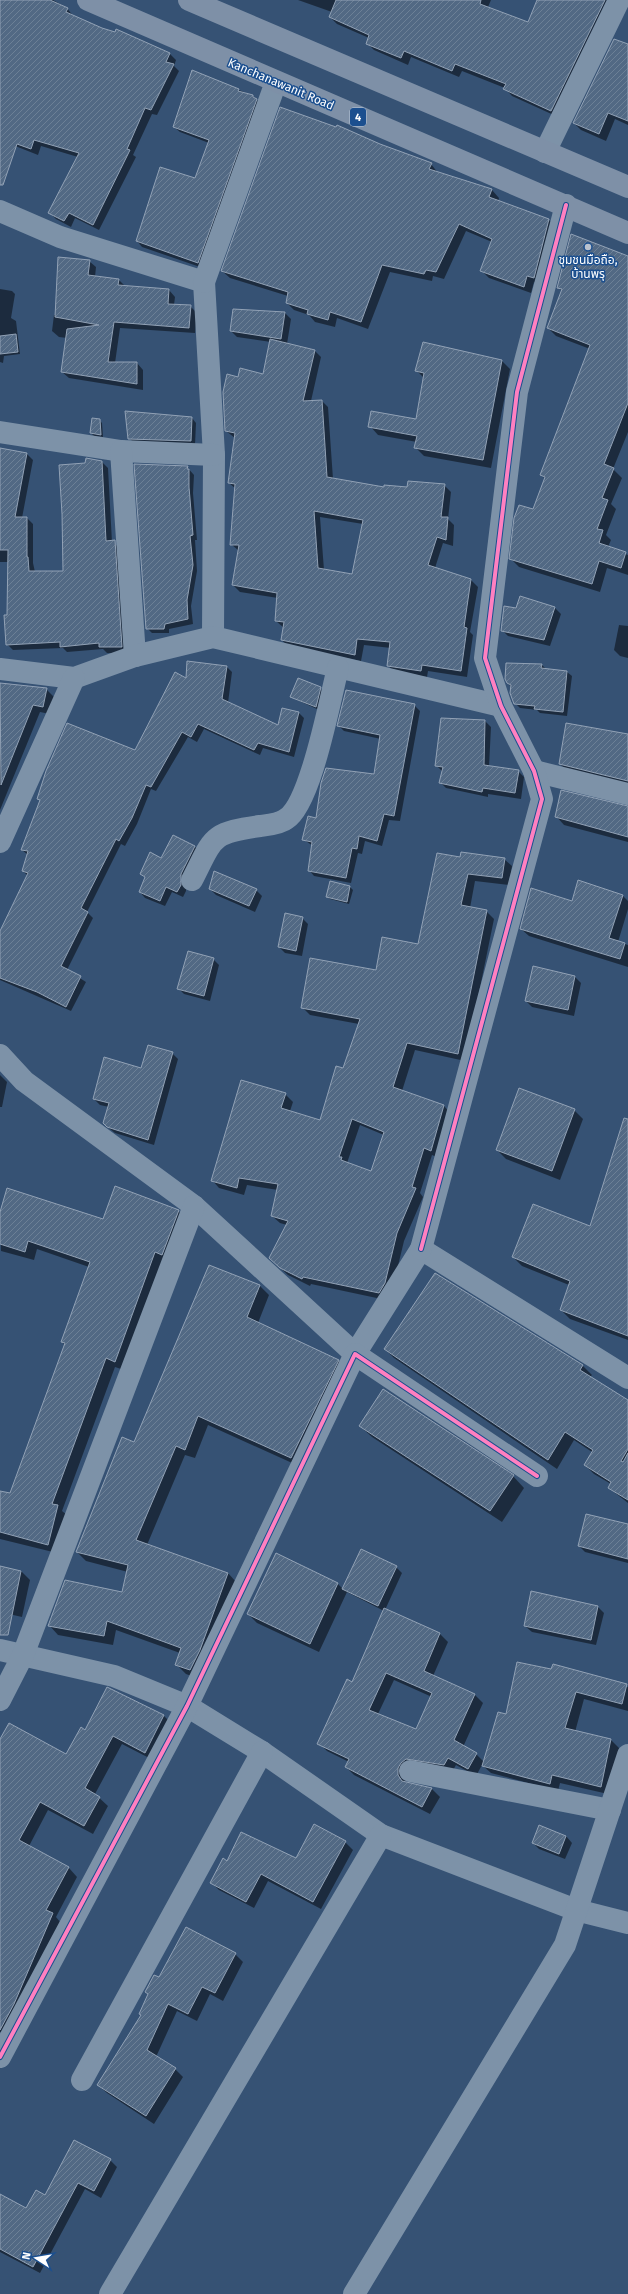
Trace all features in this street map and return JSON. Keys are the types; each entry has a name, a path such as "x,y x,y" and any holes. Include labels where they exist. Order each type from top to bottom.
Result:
{"highway":[{"name":"Kanchanawanit Road","path":"88,0 628,233"},
{"path":"189,0 628,188"}],"street":[{"path":"545,152 619,0"},
{"path":"213,637 214,455 204,282 276,82"},
{"path":"0,2057 187,1706 356,1354 421,1249 542,799 534,771 501,706 485,658 517,392 566,205"},
{"path":"0,211 60,237 204,282"},
{"path":"0,432 121,451 214,455"},
{"path":"121,451 135,656"},
{"path":"0,669 74,678 135,656 213,637 501,706"},
{"path":"192,880 211,843 222,833 286,820 298,807 309,780 338,668"},
{"path":"0,842 74,678"},
{"path":"534,771 628,794"},
{"path":"0,1055 24,1081 194,1206 356,1354 537,1476"},
{"path":"0,1700 23,1655 194,1206"},
{"path":"421,1249 628,1378"},
{"path":"0,1650 114,1676 187,1706 262,1752 381,1835 576,1910 628,1923"},
{"path":"82,2080 262,1752"},
{"path":"354,2294 565,1945 628,1755"},
{"path":"410,1771 610,1810"},
{"path":"110,2294 381,1835"}],"building":[{"path":"0,0 50,0 68,8 66,12 102,28 115,32 116,29 170,53 166,62 174,64 151,110 145,108 127,149 130,150 93,225 69,213 64,221 48,213 79,153 34,140 31,149 17,144 3,185 0,185"},
{"path":"336,0 481,0 480,4 528,22 537,0 605,0 551,111 503,89 506,84 455,64 452,71 404,51 401,58 366,44 369,35 329,17"},
{"path":"614,39 628,44 628,121 608,113 599,134 573,123"},
{"path":"192,70 239,89 238,91 253,95 253,97 257,99 198,263 136,241 160,167 195,178 209,140 173,127"},
{"path":"280,107 336,127 337,125 380,144 432,163 429,169 492,189 489,197 549,219 534,278 527,276 524,287 480,271 492,239 459,224 436,272 426,270 424,274 382,265 361,322 330,312 328,320 307,314 308,310 286,303 288,292 221,271"},
{"path":"571,234 628,256 628,403 604,464 614,468 602,498 608,500 597,529 603,530 599,543 626,552 621,568 599,561 592,584 509,559 514,518 519,505 533,509 545,477 540,475 590,345 547,328 562,289 557,288"},
{"path":"58,257 90,260 88,275 119,279 118,285 169,289 168,304 191,305 189,328 114,322 108,362 137,362 137,384 61,372 67,329 99,325 55,317"},
{"path":"233,309 285,312 281,339 230,331"},
{"path":"16,334 18,352 0,354 0,336"},
{"path":"270,339 315,350 303,401 322,400 327,477 384,487 384,485 407,487 408,481 445,484 441,517 448,517 446,540 437,537 428,565 471,579 464,627 467,628 461,671 422,665 421,671 387,666 390,642 357,639 355,655 281,640 284,622 275,621 277,593 232,585 239,545 230,545 235,484 228,483 235,433 225,431 223,392 227,374 238,377 240,368 263,374","holes":["314,511 363,520 352,574 318,568"]},
{"path":"423,342 502,360 483,460 414,448 417,436 368,427 371,411 416,419 424,373 415,371"},
{"path":"125,411 192,417 191,441 128,439"},
{"path":"92,418 100,419 101,435 90,433"},
{"path":"0,448 27,453 15,517 27,517 27,557 29,571 63,571 59,465 85,463 86,458 102,461 106,541 115,540 122,647 99,647 99,643 60,647 60,642 6,645 4,615 7,615 8,550 0,550"},
{"path":"134,464 188,466 187,469 189,469 193,535 190,536 193,565 187,600 188,619 165,624 164,629 146,629"},
{"path":"520,596 555,607 544,640 501,631 504,606 516,608"},
{"path":"187,661 227,666 222,699 278,725 282,708 299,712 289,752 258,743 254,750 198,724 191,737 182,732 151,787 146,785 132,818 119,841 116,839 81,908 88,912 61,966 81,976 66,1007 37,992 0,978 0,931 28,873 22,871 28,851 21,850 40,800 37,799 46,771 67,723 135,750 175,672 186,678"},
{"path":"506,663 542,664 541,668 567,671 563,712 534,709 535,706 514,704 510,693 511,685 507,683 505,679"},
{"path":"298,678 321,687 316,707 290,697"},
{"path":"0,683 47,688 43,707 33,705 1,785"},
{"path":"346,690 415,704 394,816 384,814 377,841 359,836 357,849 352,848 346,878 308,871 312,842 302,840 308,816 316,818 321,783 326,768 374,774 380,735 337,726"},
{"path":"441,718 485,720 484,765 519,770 515,793 483,788 482,792 439,783 443,767 435,766"},
{"path":"566,723 628,734 628,781 559,764"},
{"path":"561,790 628,806 628,837 555,817"},
{"path":"173,835 195,846 181,874 181,885 177,892 166,887 160,901 139,892 145,877 140,874 150,852 161,858"},
{"path":"461,852 505,858 502,878 468,874 461,905 487,910 458,1054 407,1043 393,1087 444,1105 431,1151 424,1148 412,1187 416,1188 397,1233 385,1283 379,1293 303,1277 302,1279 280,1268 269,1258 288,1221 271,1216 278,1184 239,1178 237,1188 211,1181 241,1080 286,1093 281,1108 320,1120 336,1066 343,1068 360,1019 301,1008 310,958 376,970 382,937 418,944 437,853 460,857","holes":["352,1119 384,1132 371,1171 341,1160 342,1157 339,1157"]},
{"path":"214,871 257,889 249,906 209,889"},
{"path":"578,880 623,895 609,938 625,943 620,959 520,929 531,888 572,901"},
{"path":"330,881 350,886 347,902 326,897"},
{"path":"285,913 303,917 296,951 278,947"},
{"path":"188,951 214,958 204,996 177,989"},
{"path":"533,966 575,976 568,1010 525,1001"},
{"path":"148,1045 173,1052 148,1140 107,1127 103,1123 109,1103 93,1099 104,1057 141,1068"},
{"path":"519,1088 575,1109 552,1171 496,1150"},
{"path":"624,1118 628,1119 628,1336 560,1310 570,1281 512,1257 533,1204 590,1226"},
{"path":"115,1186 179,1210 162,1255 155,1252 115,1362 106,1358 52,1504 58,1505 48,1545 0,1532 0,1491 10,1493 65,1343 61,1342 90,1262 28,1241 25,1252 0,1244 0,1212 7,1188 103,1219"},
{"path":"209,1265 260,1285 247,1317 339,1360 291,1458 198,1416 185,1450 176,1446 136,1540 228,1573 200,1650 190,1670 175,1665 181,1648 107,1621 104,1636 48,1626 65,1580 122,1592 128,1565 76,1552 122,1437 134,1442"},
{"path":"435,1273 583,1365 580,1370 628,1400 628,1449 621,1461 623,1462 628,1453 628,1500 608,1488 611,1482 584,1465 593,1450 565,1432 548,1460 384,1349"},
{"path":"383,1389 514,1475 490,1511 359,1426"},
{"path":"586,1514 628,1524 628,1559 578,1546"},
{"path":"361,1549 397,1566 378,1606 342,1589"},
{"path":"276,1553 338,1583 310,1644 247,1614"},
{"path":"0,1566 21,1571 8,1635 0,1635"},
{"path":"531,1591 598,1606 591,1640 524,1626"},
{"path":"384,1608 440,1633 424,1671 475,1694 454,1740 477,1753 468,1769 448,1758 444,1765 406,1759 401,1763 398,1768 398,1775 402,1781 432,1788 422,1807 345,1767 349,1759 317,1744 347,1679 352,1682","holes":["386,1673 432,1693 416,1729 369,1710"]},
{"path":"517,1662 551,1669 553,1664 627,1684 622,1704 576,1692 565,1728 611,1739 601,1787 552,1775 550,1784 482,1766 498,1712 506,1714"},
{"path":"107,1687 164,1715 145,1753 113,1736 85,1788 100,1797 84,1826 40,1802 19,1840 69,1867 46,1910 53,1913 14,2004 0,2030 0,1739 9,1723 66,1754 81,1727 85,1730"},
{"path":"314,1824 346,1841 313,1902 261,1874 246,1902 210,1883 223,1858 227,1861 241,1832 296,1858"},
{"path":"539,1825 566,1836 559,1854 532,1843"},
{"path":"186,1927 236,1953 215,1993 202,1987 188,2014 168,2004 147,2050 176,2068 146,2116 97,2085 141,2015 139,2014 148,1994 145,1992 154,1975 159,1977"},
{"path":"74,2140 111,2159 94,2191 78,2183 33,2267 0,2249 0,2194 26,2208 36,2190 45,2195"}],"cycle path":[{"path":"421,1249 542,799 534,771 501,706 485,658 517,392 566,205"},
{"path":"0,2057 187,1706 355,1354 537,1476"}],"place":[{"name":"ชุมชนมือถือ, บ้านพรุ","path":"588,247"}]}
